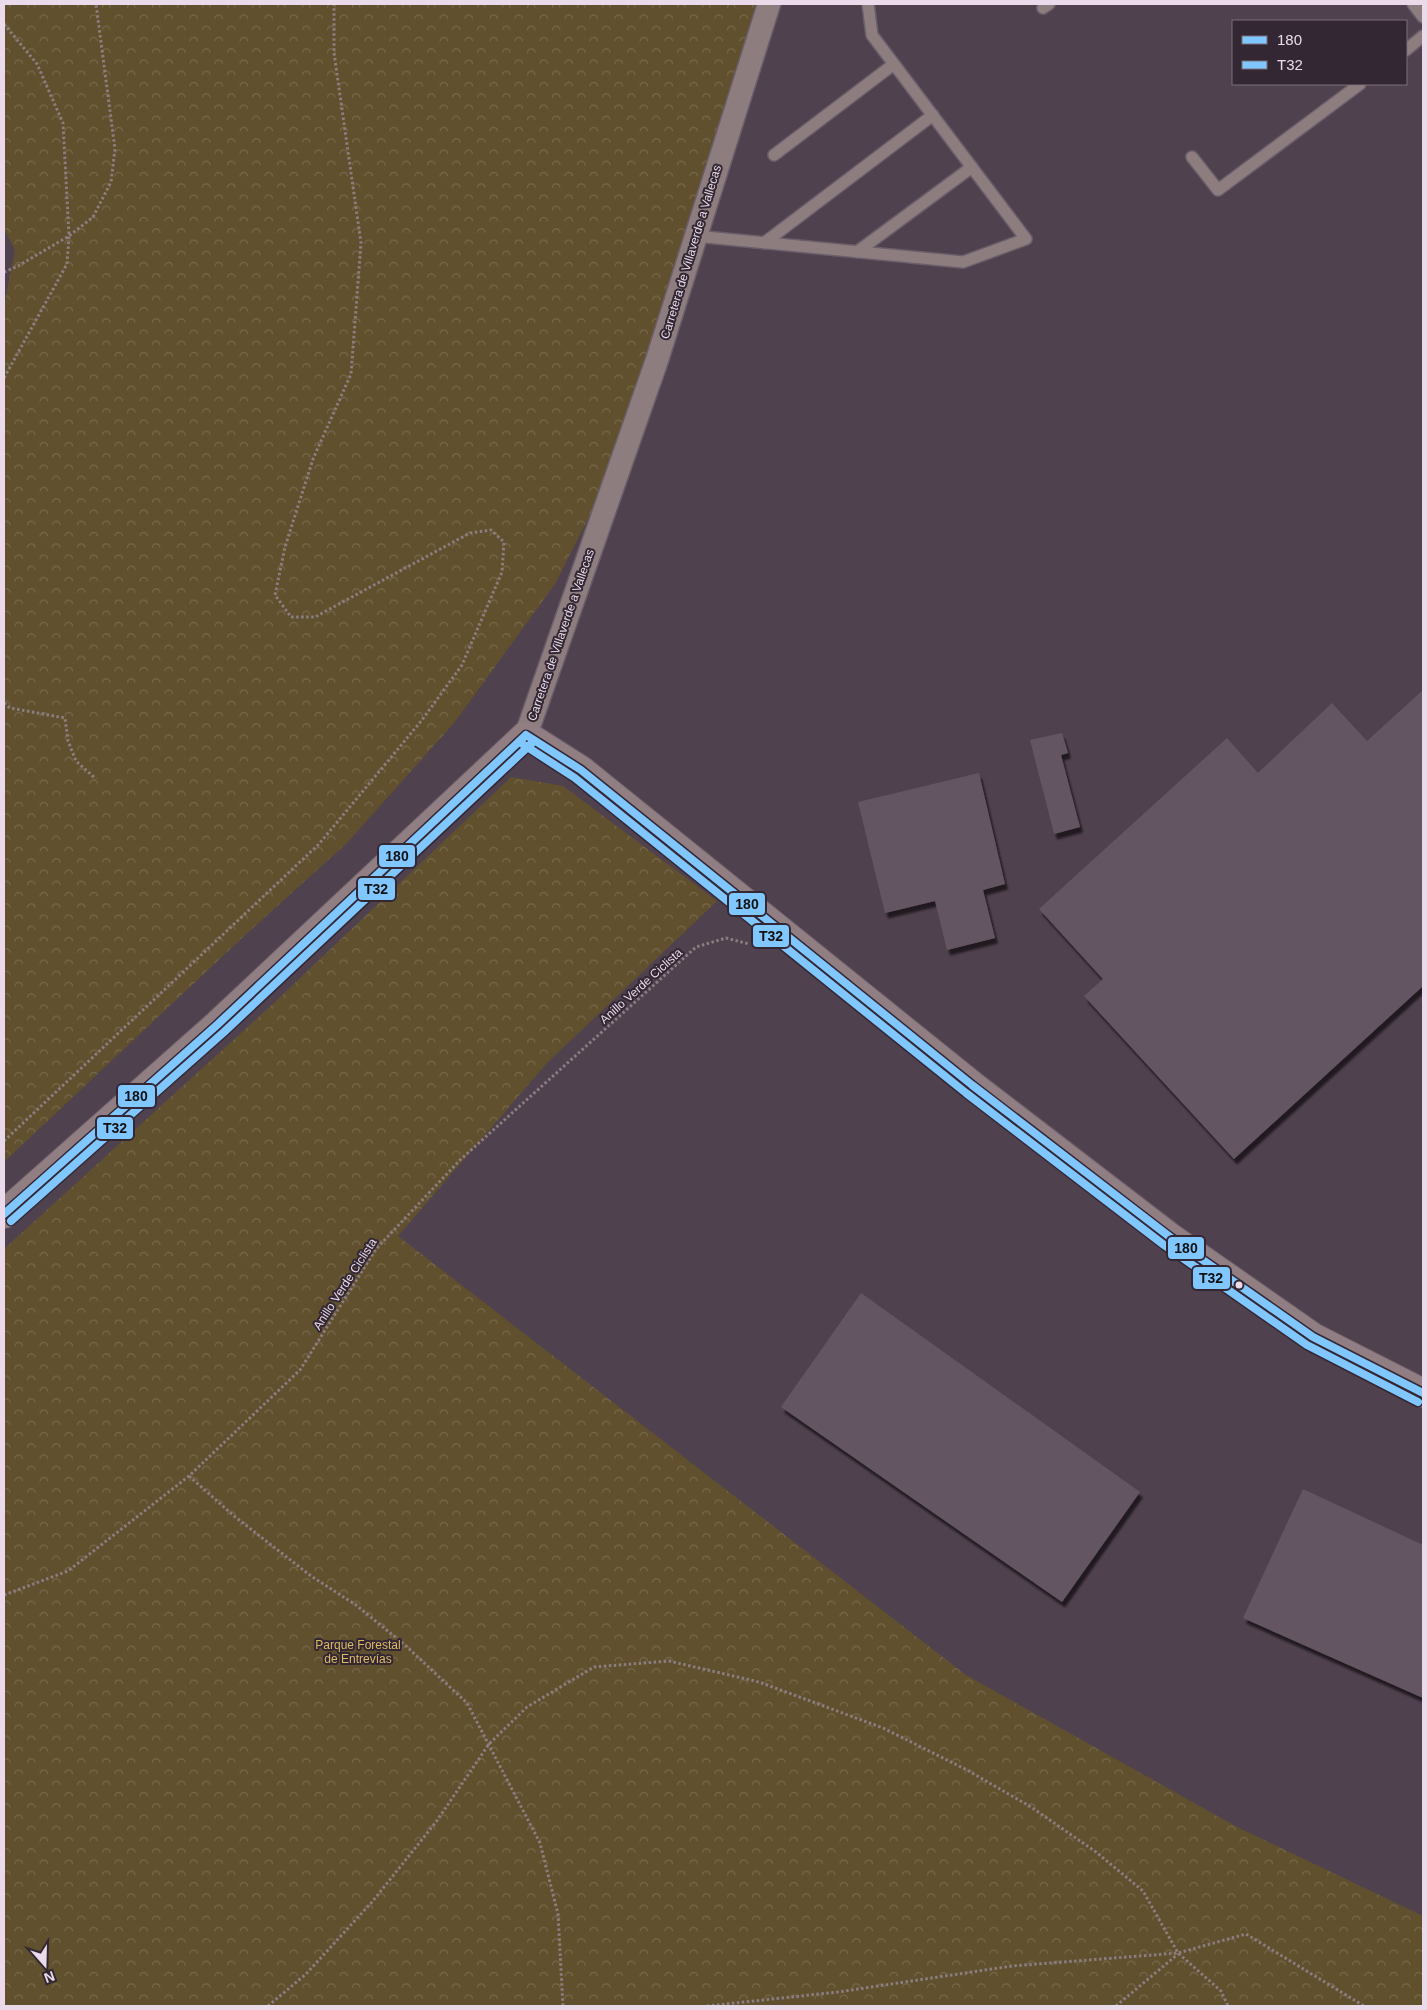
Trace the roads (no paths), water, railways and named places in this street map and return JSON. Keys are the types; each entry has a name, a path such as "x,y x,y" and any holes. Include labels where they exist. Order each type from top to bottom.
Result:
{"main road":[{"name":"Carretera de Villaverde a Vallecas","path":"4,1214 217,1025 526,735"},
{"path":"526,735 581,770 964,1078 1170,1237 1313,1337 1423,1393"}],"street":[{"name":"Carretera de Villaverde a Vallecas","path":"526,735 657,360 769,4"}],"lane":[{"path":"696,236 964,262 1026,239 872,35 868,4"},
{"path":"1413,4 1423,17"},
{"path":"1407,49 1423,36"},
{"path":"774,155 894,64"},
{"path":"1192,157 1218,190 1359,85"},
{"path":"764,243 933,115"},
{"path":"857,252 972,166"}],"park label":[{"name":"Parque Forestal de Entrevías","path":"358,1652"}]}
